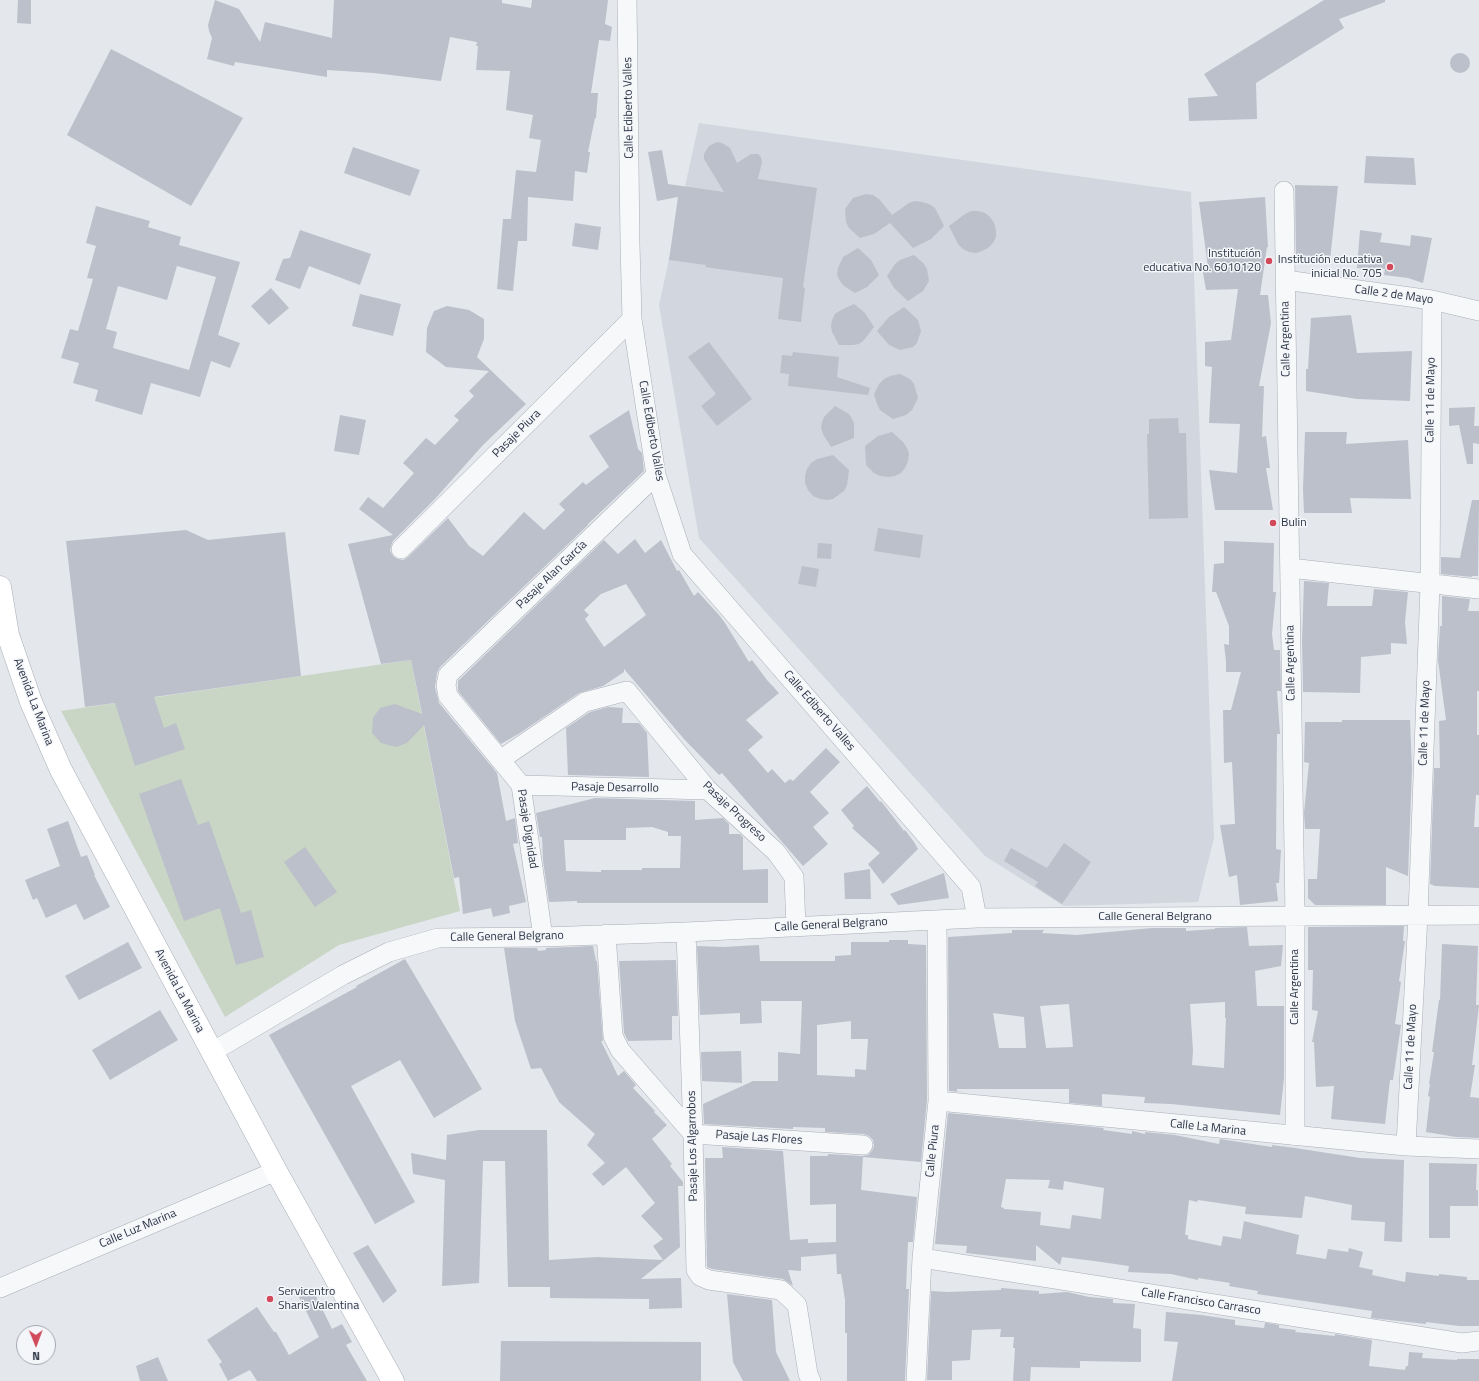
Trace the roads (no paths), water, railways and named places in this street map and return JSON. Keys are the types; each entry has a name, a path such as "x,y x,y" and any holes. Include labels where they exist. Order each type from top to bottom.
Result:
{"main road":[{"name":"Avenida La Marina","path":"0,587 8,635 31,702 61,770 276,1171 393,1381"}],"street":[{"name":"Calle Ediberto Valles","path":"627,0 632,319 656,475 682,554 972,887 977,918"},
{"name":"Calle Argentina","path":"1284,191 1295,917 1295,1136"},
{"name":"Calle 2 de Mayo","path":"1285,280 1432,300 1479,311"},
{"name":"Calle 11 de Mayo","path":"1406,1146 1418,915 1430,585 1432,300"},
{"name":"Pasaje Piura","path":"401,549 632,319"},
{"name":"Pasaje Alan García","path":"448,675 656,475"},
{"path":"1290,568 1430,585 1479,589"},
{"name":"Pasaje Dignidad","path":"448,675 446,685 448,696 521,785 543,937"},
{"name":"Pasaje Progreso","path":"500,760 585,702 627,691 708,790 776,852 794,877 796,927"},
{"name":"Pasaje Desarrollo","path":"521,785 708,790"},
{"name":"Calle General Belgrano","path":"212,1052 343,975 389,952 438,938 543,937 686,932 977,918 1479,915"},
{"name":"Calle Piura","path":"916,1381 922,1258 938,1101 937,920"},
{"name":"Pasaje Los Algarrobos","path":"686,932 694,1134 696,1270 700,1276 709,1280 781,1290 797,1305 808,1374 811,1381"},
{"path":"606,934 613,1036 620,1050 694,1134"},
{"name":"Calle La Marina","path":"938,1101 1406,1146 1479,1149"},
{"name":"Pasaje Las Flores","path":"694,1134 863,1145"},
{"name":"Calle Luz Marina","path":"0,1288 276,1171"},
{"name":"Calle Francisco Carrasco","path":"922,1258 1462,1343 1479,1341"}],"place":[{"name":"Institución educativa No. 6010120","path":"1269,261"},
{"name":"Institución educativa inicial No. 705","path":"1390,267"},
{"name":"Bulin","path":"1273,523"},
{"name":"Servicentro Sharis Valentina","path":"270,1299"}]}
